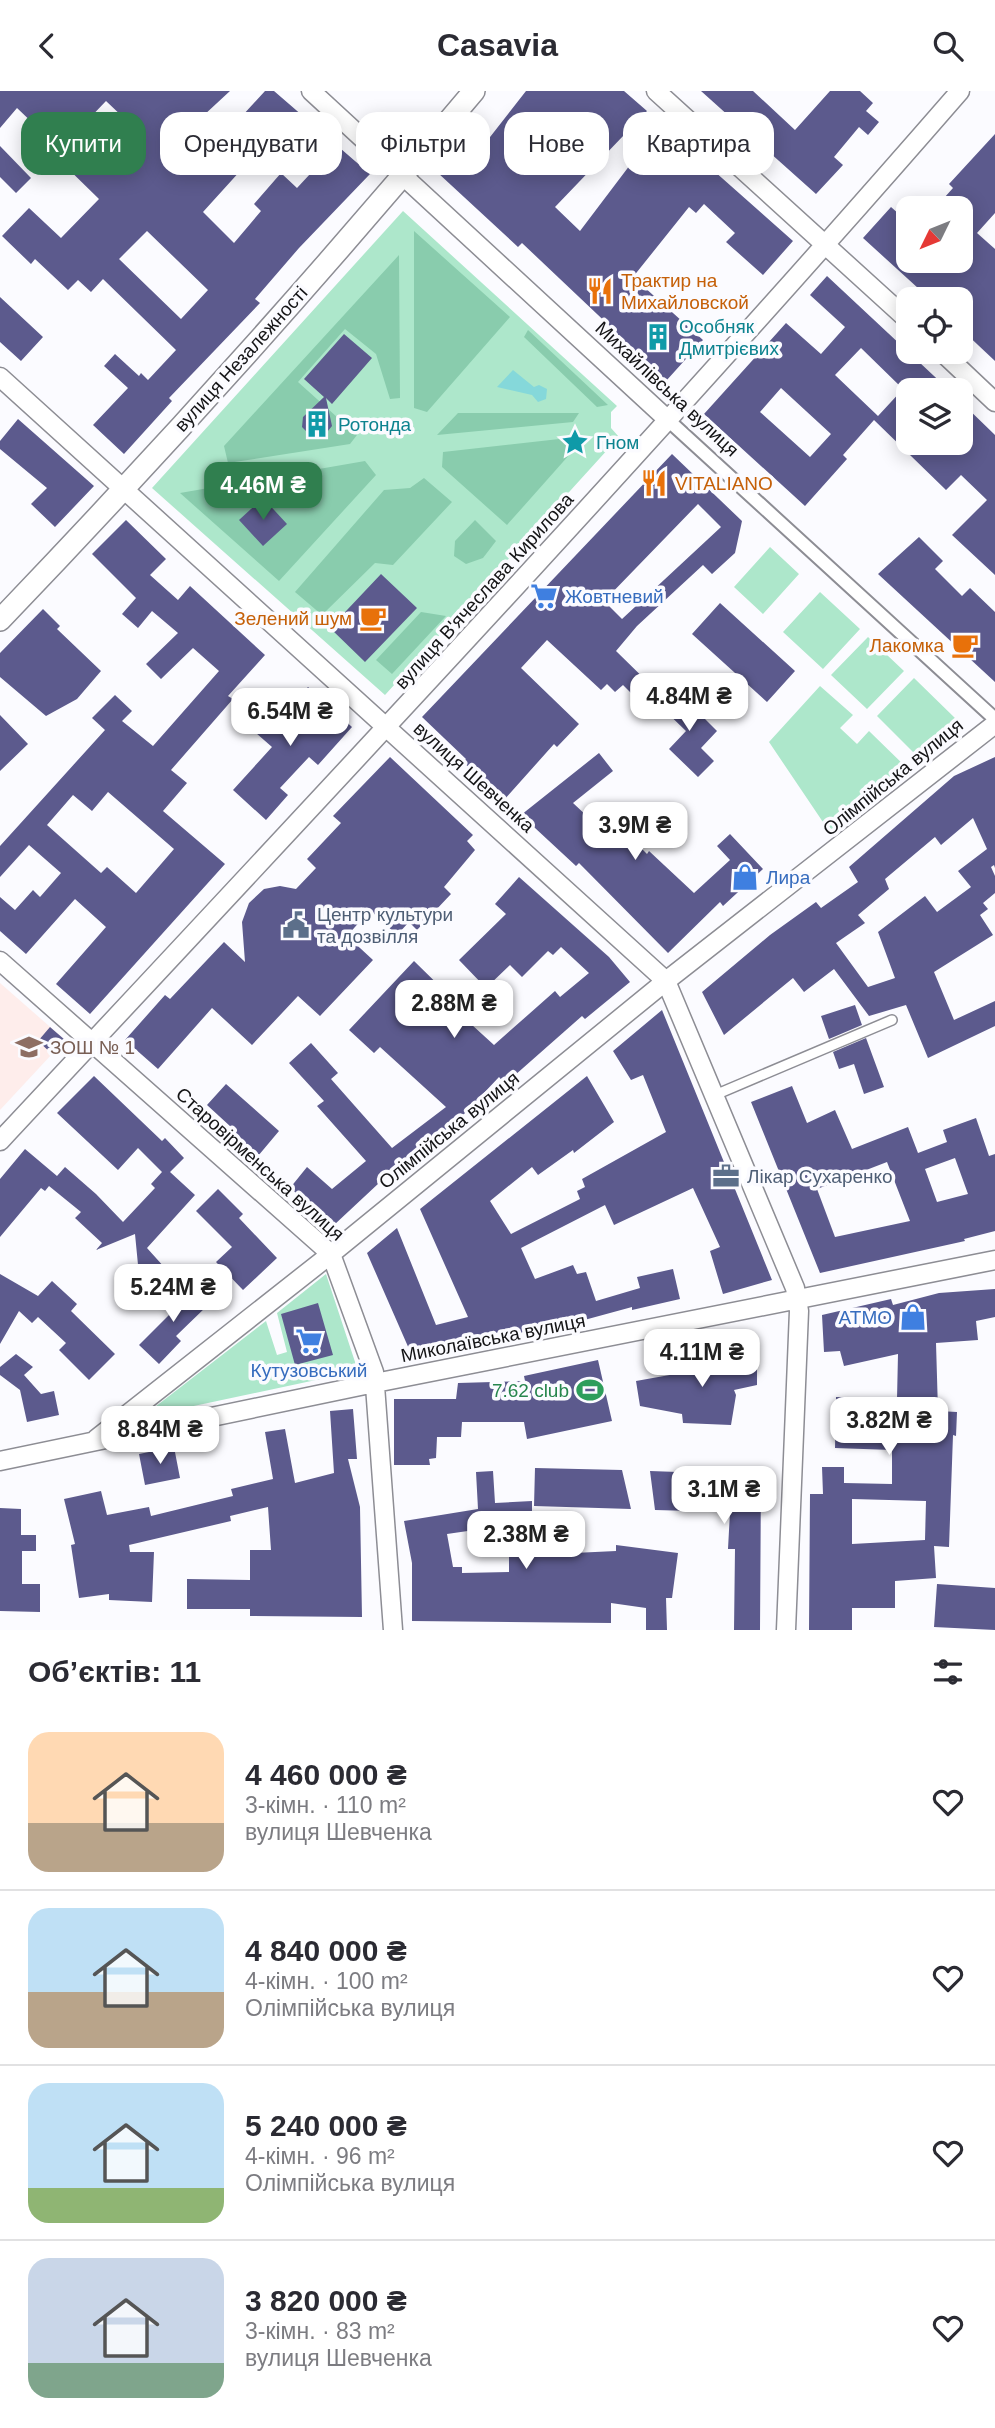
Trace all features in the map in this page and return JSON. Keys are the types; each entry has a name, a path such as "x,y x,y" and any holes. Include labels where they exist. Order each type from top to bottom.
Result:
{"street":[{"name":"Михайлівська вулиця","path":"311,91 995,721"},
{"name":"вулиця Незалежності","path":"0,620 125,490 403,176 474,91"},
{"path":"656,91 896,309"},
{"name":"вулиця В'ячеслава Кирилова","path":"0,1141 387,729 826,246 960,91"},
{"path":"955,364 995,402"},
{"name":"вулиця Шевченка","path":"0,377 666,981 795,1288 797,1300 786,1630"},
{"name":"Олімпійська вулиця","path":"96,1439 331,1254 666,981 995,721"},
{"name":"Старовірменська вулиця","path":"0,961 90,1044 331,1254 374,1372 393,1630"},
{"name":"Миколаївська вулиця","path":"0,1461 96,1439 995,1260"}],"lane":[{"path":"715,1095 892,1020"}],"shaded area":[{"name":"ЗОШ № 1","path":"0,983 65,1040 0,1110"}],"green space":[{"path":"403,211 617,406 611,412 611,428 619,437 385,695 152,488"},
{"path":"414,231 510,317 427,412 414,408"},
{"path":"399,255 400,398 390,399 376,354 345,329 298,382 357,435 350,444 228,463 224,446"},
{"path":"528,330 608,405 597,407 524,337"},
{"path":"458,413 579,413 573,422 437,435"},
{"path":"586,436 507,525 442,467 443,452"},
{"path":"365,461 376,475 279,581 180,493"},
{"path":"424,478 452,502 393,565 375,563 322,615 295,592 384,490 410,488"},
{"path":"475,520 496,541 483,558 466,564 454,556 455,541"},
{"path":"770,547 799,574 763,614 734,587"},
{"path":"820,592 860,629 823,669 783,632"},
{"path":"421,612 446,616 392,674 376,660"},
{"path":"868,637 904,671 867,709 831,675"},
{"path":"914,678 956,719 918,757 877,716"},
{"path":"820,686 853,715 840,728 857,744 869,731 908,769 831,834 769,742"},
{"path":"326,1274 358,1371 142,1417 266,1321 277,1355 287,1352 277,1313"}],"water":[{"path":"513,370 534,387 539,385 547,389 546,399 538,402 532,395 497,387"}],"building":[{"path":"0,91 230,91 207,112 160,112 160,175 236,175 203,212 234,243 261,211 254,204 279,175 283,175 297,188 309,175 342,175 342,150 356,162 356,175 369,175 299,248 255,299 260,303 169,398 172,401 124,454 93,425 128,388 104,366 115,354 139,376 141,373 148,380 176,350 103,279 91,292 78,280 68,290 35,259 31,264 2,236 29,208 61,238 99,199 74,175 146,175 146,112 118,112 106,101 95,112 21,112 17,108 0,128","holes":["147,231 208,290 181,319 119,259"]},
{"path":"265,91 274,91 298,112 246,112"},
{"path":"526,91 624,91 647,111 623,112 623,136 609,151 609,112 510,112"},
{"path":"701,91 753,91 795,130 830,91 860,91 873,103 866,111 879,122 868,135 859,127 834,157 843,165 816,194 774,156 774,112 724,112"},
{"path":"504,119 504,175 586,175 555,207 580,231 623,174 719,175 793,241 763,275 726,242 735,233 704,204 696,213 689,207 633,277 703,340 666,381 613,335 616,332 522,243 518,247 440,175 490,175 490,137"},
{"path":"995,134 995,213 977,233 995,249 995,361 973,340 973,287 917,287 901,273 973,273 973,196 946,196 953,188 949,184"},
{"path":"0,146 21,168 21,175 31,178 16,193 0,177"},
{"path":"891,207 896,211 896,268 863,238"},
{"path":"827,276 896,340 896,364 921,364 936,378 896,378 896,382 861,348 835,375 878,416 896,397 896,441 874,420 843,455 847,459 805,506 704,414 786,323 821,354 845,327 810,295","holes":["781,388 831,434 810,457 760,412"]},
{"path":"0,297 43,337 21,361 0,342"},
{"path":"344,334 372,358 332,404 326,398 332,426 323,437 313,438 302,427 303,417 324,397 304,379"},
{"path":"973,414 995,435 995,575 952,535 987,500 961,475 946,490 910,455 973,455"},
{"path":"18,419 94,486 55,527 31,504 47,488 0,449 0,441"},
{"path":"672,454 742,521 735,553 712,574 703,565 637,626 616,651 661,695 647,709 623,685 615,692 607,684 601,690 547,640 521,668 579,724 557,747 554,744 504,800 463,762 466,759 422,717","holes":["698,504 721,527 622,619 604,601"]},
{"path":"263,498 287,524 263,546 239,520"},
{"path":"126,520 166,559 150,575 178,600 190,586 265,655 228,696 233,699 171,770 187,783 163,811 225,864 90,1014 56,984 106,927 75,899 26,954 0,931 0,897 15,910 33,890 40,897 61,873 29,845 0,877 0,846 105,730 92,718 115,695 132,711 122,721 153,746 219,671 193,648 161,679 146,664 178,633 152,611 138,628 122,614 136,598 92,554","holes":["108,792 174,849 136,893 107,867 101,873 47,825 73,795 92,811"]},
{"path":"919,537 943,561 935,569 962,596 970,588 995,612 995,682 878,574"},
{"name":"Зелений шум","path":"381,574 417,608 365,662 330,628"},
{"path":"720,603 795,671 767,702 692,634"},
{"path":"43,609 60,626 57,629 101,671 77,699 46,716 0,677 0,653"},
{"path":"308,687 352,727 318,765 309,757 280,788 288,795 266,820 233,790 272,747 247,725 265,705 280,718"},
{"path":"674,688 717,731 701,748 714,761 698,777 669,749 686,731 658,704"},
{"path":"0,715 28,744 0,771"},
{"path":"599,753 613,771 573,803 603,831 613,820 647,854 649,851 694,893 730,860 717,846 730,834 763,869 723,906 720,902 668,953 579,863 576,866 521,815"},
{"path":"390,757 473,835 467,841 475,850 444,887 451,894 417,930 409,922 397,935 370,910 347,936 373,960 320,1016 298,996 252,1045 212,1008 158,1069 125,1040 165,995 170,999 224,942 245,962 242,922 249,903 264,889 280,886 296,889 316,868 307,859 341,823 333,816"},
{"path":"995,757 995,868 994,865 991,867 995,876 995,893 983,903 988,909 980,915 993,935 934,972 954,1020 995,1001 995,1026 928,1058 906,1005 869,1016 834,969 804,992 793,978 724,1035 702,992 770,935 816,902 821,908 858,882 849,867 954,776","holes":["973,818 987,849 958,871 971,887 937,912 925,896 878,932 895,978 868,987 836,943 865,923 858,915 889,889 885,879 935,837 941,845"]},
{"path":"519,877 609,957 630,982 585,1019 582,1016 505,1084 499,1077 448,1131 379,1183 334,1225 290,1188 307,1167 332,1189 366,1161 317,1106 324,1101 289,1063 311,1043 338,1073 331,1079 392,1148 446,1107 380,1047 374,1053 349,1030 414,961 464,1010 460,1014 494,1045 555,991 560,997 589,973 561,947 553,955 548,951 522,977 510,965 486,988 459,960 506,914 495,904"},
{"path":"855,1005 862,1025 829,1039 821,1016"},
{"path":"662,1010 772,1280 723,1294 710,1251 720,1247 693,1188 614,1225 605,1205 521,1248 535,1279 573,1265 577,1274 586,1272 596,1301 640,1288 637,1277 673,1269 680,1299 632,1310 632,1307 566,1325 532,1328 514,1336 511,1329 457,1343 456,1340 413,1358 367,1253 397,1228 436,1325 468,1317 420,1209 587,1076 614,1122 574,1153 573,1150 538,1175 532,1167 490,1201 511,1234 580,1199 577,1191 585,1187 582,1179 666,1132 643,1075 631,1080 613,1051"},
{"path":"50,1027 65,1040 52,1054 38,1041"},
{"path":"866,1038 884,1087 864,1094 854,1064 839,1069 833,1052"},
{"path":"94,1076 162,1141 165,1138 184,1158 170,1172 195,1195 147,1248 174,1278 145,1281 139,1275 135,1234 96,1250 102,1243 75,1218 81,1212 49,1186 45,1191 41,1188 0,1237 0,1179 25,1149 57,1176 65,1167 123,1222 155,1188 151,1184 162,1172 138,1148 118,1170 57,1113"},
{"path":"226,1084 279,1131 258,1156 228,1130 231,1127 207,1105"},
{"path":"792,1086 807,1123 835,1110 852,1149 908,1127 918,1153 947,1142 943,1130 976,1118 989,1156 995,1154 995,1231 964,1239 965,1241 820,1273 751,1102","holes":["955,1158 968,1194 937,1202 925,1169","887,1162 910,1221 835,1237 817,1189"]},
{"path":"218,1189 243,1214 239,1218 277,1258 243,1290 216,1262 232,1247 196,1211"},
{"path":"0,1274 38,1296 52,1281 77,1304 71,1311 115,1354 89,1380 59,1350 66,1343 38,1317 32,1323 19,1311 0,1344"},
{"path":"187,1285 207,1306 176,1336 181,1341 159,1364 139,1345 170,1314 164,1308"},
{"path":"995,1289 995,1317 976,1321 978,1340 936,1343 938,1411 957,1412 956,1436 953,1435 949,1547 934,1546 936,1578 895,1581 895,1608 852,1608 852,1630 809,1630 810,1494 823,1494 822,1467 844,1467 844,1483 892,1484 892,1450 835,1448 836,1397 897,1399 898,1354 844,1366 840,1351 824,1352 822,1315 891,1299 893,1305 939,1293","holes":["852,1499 926,1501 925,1540 852,1544"]},
{"name":"Кутузовський","path":"318,1303 333,1355 295,1365 281,1314"},
{"path":"738,1350 757,1359 757,1385 734,1390 736,1395 731,1425 683,1423 682,1414 640,1406 636,1381 692,1371 696,1360"},
{"path":"16,1354 33,1367 24,1375 41,1394 54,1391 59,1415 27,1422 20,1390 0,1375 0,1367"},
{"path":"598,1360 612,1421 527,1439 524,1422 462,1422 461,1437 437,1437 436,1458 429,1459 430,1465 394,1465 394,1399 456,1399 458,1383 525,1381 524,1376"},
{"path":"353,1409 357,1459 348,1459 360,1507 362,1617 250,1616 250,1609 187,1609 187,1579 250,1580 250,1550 271,1550 268,1507 230,1516 231,1521 129,1545 130,1552 154,1552 152,1602 109,1600 109,1594 79,1598 71,1545 75,1544 64,1499 101,1491 107,1515 149,1507 151,1516 233,1496 231,1489 273,1479 265,1432 285,1429 295,1483 334,1473 330,1411"},
{"path":"174,1447 180,1478 145,1485 139,1454"},
{"path":"535,1468 622,1470 631,1509 534,1506"},
{"path":"493,1471 495,1503 532,1501 532,1545 553,1545 553,1554 616,1551 616,1545 678,1553 672,1598 666,1598 667,1630 646,1630 646,1608 611,1603 611,1623 412,1621 412,1563 404,1521 478,1509 476,1472","holes":["509,1525 509,1572 462,1573 462,1567 453,1567 447,1534"]},
{"path":"650,1471 761,1475 760,1630 734,1630 735,1549 728,1549 730,1512 655,1510"},
{"path":"0,1508 21,1509 21,1535 36,1535 36,1551 22,1551 22,1584 40,1584 40,1612 0,1611"},
{"path":"937,1584 995,1588 995,1630 934,1627"}],"place":[{"name":"Трактир на Михайловской","path":"600,291"},
{"name":"Особняк Дмитрієвих","path":"658,337"},
{"name":"Ротонда","path":"317,424"},
{"name":"Гном","path":"575,442"},
{"name":"VITALIANO","path":"654,483"},
{"name":"Жовтневий","path":"544,596"},
{"name":"Зелений шум","path":"373,618"},
{"name":"Лакомка","path":"965,645"},
{"name":"Лира","path":"745,877"},
{"name":"Центр культури та дозвілля","path":"296,925"},
{"name":"ЗОШ № 1","path":"29,1047"},
{"name":"Лікар Сухаренко","path":"726,1176"},
{"name":"АТМО","path":"913,1317"},
{"name":"Кутузовський","path":"309,1341"},
{"name":"7.62 club","path":"590,1390"}]}
